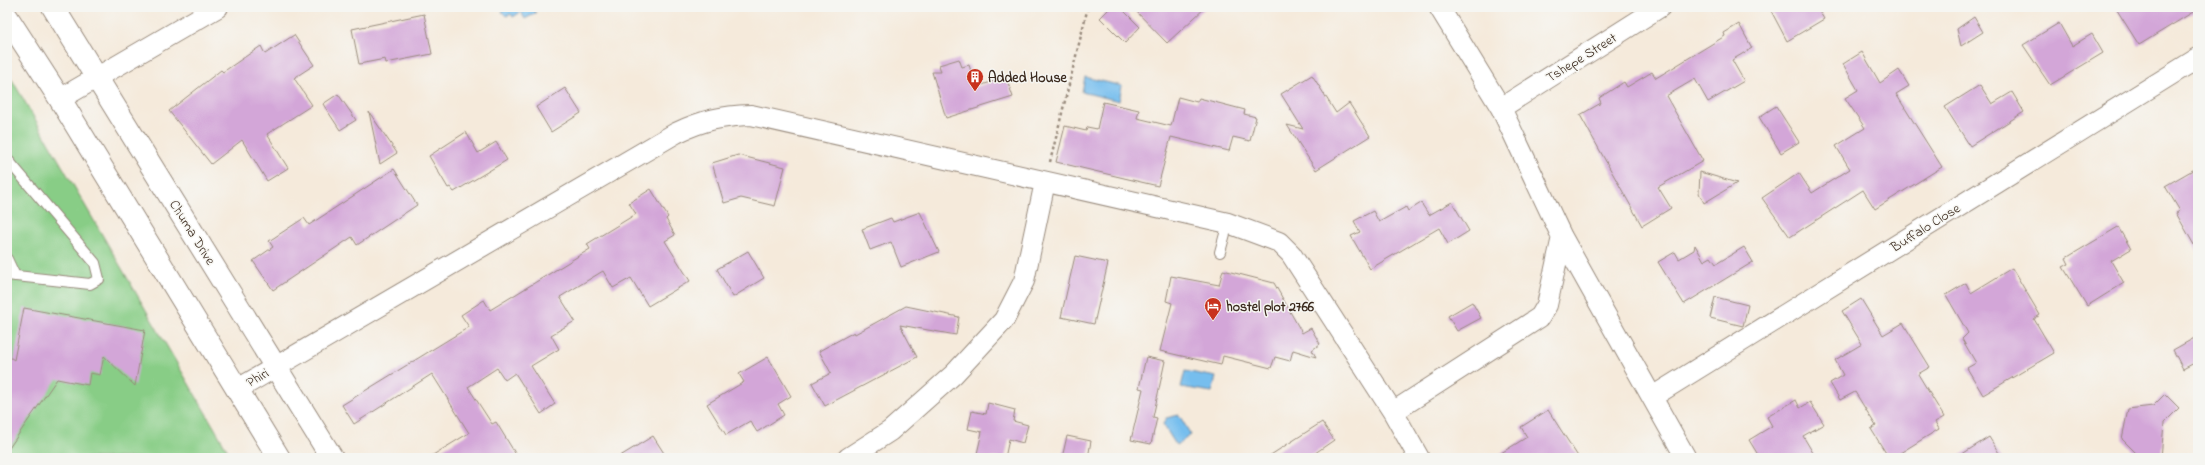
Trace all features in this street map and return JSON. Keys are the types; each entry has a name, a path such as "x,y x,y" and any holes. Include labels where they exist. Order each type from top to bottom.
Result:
{"main road":[{"name":"Chuma Drive","path":"53,7 277,366 332,458"},
{"path":"7,17 60,100 279,458"}],"street":[{"path":"60,100 218,7"},
{"path":"1439,7 1501,108 1562,237 1686,458"},
{"name":"Tshepe Street","path":"1501,108 1660,7"},
{"name":"Buffalo Close","path":"1652,397 2198,58"},
{"name":"Phiri","path":"238,389 676,133 696,123 722,116 751,115 1228,223 1279,242 1285,248 1393,412 1419,458"},
{"path":"848,458 861,451 902,421 954,374 1004,320 1024,281 1045,182"},
{"path":"1393,412 1540,317 1547,305 1562,237"}],"lane":[{"path":"7,159 95,263 99,279 90,284 11,275 7,259"},
{"path":"1220,252 1228,223"}],"path":[{"path":"1045,182 1088,7"}],"green space":[{"path":"7,71 232,458 7,458"}],"water":[{"path":"505,7 532,7 536,13 525,19 521,12 513,17 511,14 506,16 502,12"},
{"path":"1085,77 1122,86 1119,101 1082,92"},
{"path":"1185,371 1216,377 1212,392 1181,387"},
{"path":"1179,415 1191,435 1176,445 1163,424 1166,418"}],"building":[{"path":"1111,7 1120,7 1140,27 1125,43 1100,18"},
{"path":"1132,7 1206,7 1167,43"},
{"path":"1769,7 1817,7 1824,19 1787,41"},
{"path":"2115,7 2198,7 2198,9 2139,45"},
{"path":"424,14 432,54 386,63 385,59 359,64 352,29"},
{"path":"1974,17 1983,32 1961,46 1957,29"},
{"path":"2059,23 2072,46 2092,34 2103,53 2050,85 2023,45"},
{"path":"1739,24 1752,48 1732,60 1744,81 1708,102 1695,79 1666,96 1703,161 1658,187 1671,208 1642,226 1580,115 1601,103 1599,98 1624,82 1627,87 1652,72 1656,78 1725,36 1724,33"},
{"path":"294,35 314,65 294,78 312,105 267,134 288,168 267,181 242,140 211,164 169,111 221,70 223,72 261,46 265,54"},
{"path":"1862,52 1880,83 1899,70 1909,86 1896,94 1942,167 1875,209 1863,190 1790,237 1762,198 1799,173 1812,193 1850,169 1836,146 1865,128 1845,98 1858,90 1843,64"},
{"name":"Added House","path":"959,59 962,67 969,65 976,87 1006,77 1013,97 946,118 932,72 941,72 939,65"},
{"path":"1312,75 1336,113 1349,103 1370,136 1316,170 1287,125 1303,129 1281,94"},
{"path":"1980,85 1992,104 2012,92 2024,112 1970,146 1945,107"},
{"path":"565,88 581,113 551,132 536,107"},
{"path":"338,94 356,120 340,130 323,104"},
{"path":"1178,97 1197,102 1199,98 1245,110 1244,114 1256,117 1250,141 1233,137 1229,151 1171,137 1158,186 1056,162 1065,126 1086,131 1087,127 1097,129 1103,102 1139,110 1137,118 1171,126"},
{"path":"1776,106 1799,142 1781,153 1759,117"},
{"path":"369,112 397,153 380,164"},
{"path":"466,132 478,153 496,142 507,160 454,192 450,187 448,188 429,156"},
{"path":"738,155 785,167 775,206 741,198 724,203 712,163"},
{"path":"2198,167 2198,252 2176,213 2180,211 2165,186"},
{"path":"394,169 417,205 357,245 352,237 273,290 253,261 273,247 269,241 304,218 309,225"},
{"path":"1700,172 1737,183 1704,203 1699,193"},
{"path":"651,189 668,217 666,219 675,235 665,241 690,281 648,306 631,278 613,288 603,271 560,297 575,321 551,335 559,349 531,366 555,404 541,414 515,373 505,380 497,368 468,387 492,424 496,422 518,458 428,458 469,433 432,374 354,424 342,405 469,327 461,315 484,300 490,310 590,249 587,244 636,214 629,203"},
{"path":"1452,202 1469,231 1448,244 1439,228 1370,269 1351,236 1360,232 1354,221 1373,211 1379,222 1406,207 1408,211 1421,203 1429,215"},
{"path":"920,212 939,252 901,267 891,242 870,250 862,229 891,218 893,222"},
{"path":"2118,227 2131,249 2111,261 2124,283 2087,306 2063,267 2069,264 2066,258"},
{"path":"1695,245 1704,261 1711,257 1716,264 1744,247 1753,262 1684,304 1658,262 1675,252 1679,259 1694,250"},
{"path":"748,251 764,278 733,297 717,269"},
{"path":"1075,256 1108,263 1094,324 1061,317"},
{"path":"2012,268 2040,315 2034,319 2054,353 1983,395 1967,368 1976,363 1962,339 1968,333 1946,295 1966,283 1971,293"},
{"path":"1223,270 1274,283 1302,333 1311,328 1320,344 1312,350 1316,357 1293,350 1290,361 1275,357 1271,368 1223,356 1221,365 1160,351 1172,303 1166,301 1171,276 1219,285"},
{"path":"1715,297 1748,305 1743,326 1710,318"},
{"path":"1861,299 1883,335 1903,323 1930,367 1918,374 1944,417 1935,422 1939,429 1892,458 1889,458 1871,429 1876,426 1855,392 1840,400 1830,383 1843,375 1835,360 1862,344 1842,311"},
{"path":"1472,302 1481,318 1457,331 1448,316"},
{"path":"906,306 959,317 956,335 900,325 917,357 825,406 812,383 831,373 819,351 854,332 855,334"},
{"path":"24,308 145,330 135,386 104,356 100,375 90,373 88,385 57,379 7,451 7,355 14,360"},
{"path":"2198,336 2198,361 2183,369 2173,350"},
{"path":"768,357 791,396 778,404 784,415 757,432 750,421 726,435 707,404 744,382 739,374"},
{"path":"1146,357 1165,361 1153,417 1157,418 1151,444 1131,440 1143,389 1139,388"},
{"path":"2165,394 2179,408 2164,423 2161,458 2141,458 2122,439 2128,409 2153,406"},
{"path":"1796,400 1800,408 1810,402 1824,424 1803,436 1816,458 1760,458 1749,440 1772,426 1767,417"},
{"path":"988,403 1015,410 1013,421 1028,425 1023,443 1009,439 1005,458 976,458 982,432 968,429 972,411 986,414"},
{"path":"1548,410 1579,458 1493,458 1527,437 1521,427"},
{"path":"1322,422 1334,440 1308,458 1266,458"},
{"path":"653,436 667,458 617,458"},
{"path":"1067,436 1091,441 1088,458 1062,458"},
{"path":"1989,437 2002,458 1956,458"}],"place":[{"name":"Added House","path":"975,92"},
{"name":"hostel plot 2766","path":"1213,321"}]}
